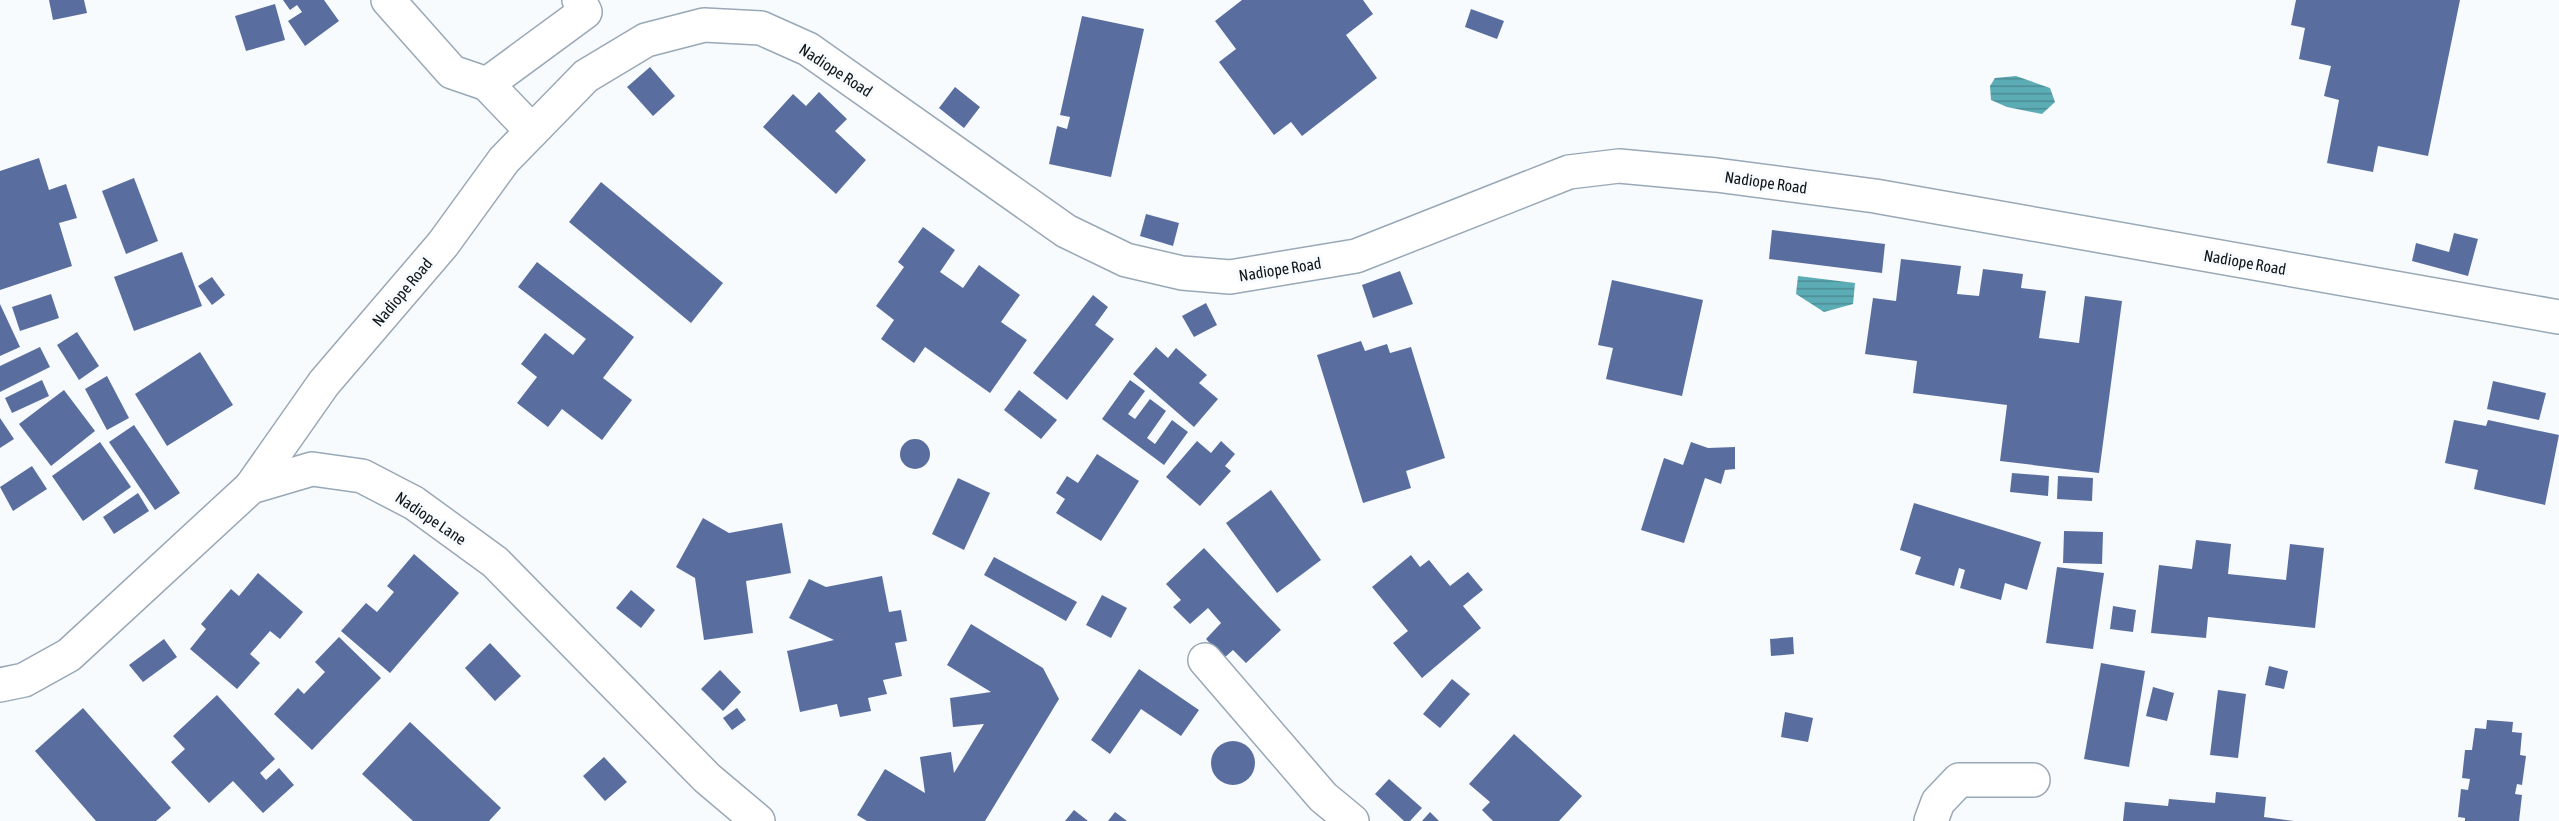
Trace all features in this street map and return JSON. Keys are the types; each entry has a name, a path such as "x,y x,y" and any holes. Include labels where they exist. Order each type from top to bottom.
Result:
{"street":[{"path":"388,0 452,72 487,84 532,131"},
{"path":"487,84 585,12 579,0"},
{"name":"Nadiope Road","path":"250,487 324,383 443,244 504,160 586,76 646,40 704,25 761,28 808,49 1066,231 1126,260 1182,273 1230,277 1356,256 1569,172 1619,166 1716,175 1875,196 2559,317"},
{"name":"Nadiope Lane","path":"0,685 24,680 69,655 250,487 312,469 362,476 414,503 495,562 707,778 758,821"},
{"path":"1205,660 1323,796 1352,821"},
{"path":"1931,821 1938,802 1959,780 2033,780"}],"water":[{"path":"2016,76 2050,88 2055,102 2042,114 2007,107 1991,100 1990,86 1995,78"},
{"path":"1798,276 1855,283 1853,304 1824,312 1796,294"}],"building":[{"path":"49,0 84,0 87,13 53,20"},
{"path":"283,0 324,0 339,21 305,46 288,21 302,12 297,5 290,10"},
{"path":"1242,0 1363,0 1373,14 1346,35 1377,78 1302,136 1291,122 1274,135 1219,62 1236,49 1215,21"},
{"path":"2296,0 2460,0 2428,156 2378,146 2373,172 2327,163 2339,100 2324,96 2331,66 2299,59 2305,28 2291,25"},
{"path":"275,4 285,40 246,51 235,16"},
{"path":"1471,9 1504,21 1497,39 1465,27"},
{"path":"1082,16 1144,29 1111,177 1049,164 1057,126 1067,129 1070,117 1060,115"},
{"path":"650,67 675,96 653,116 627,87"},
{"path":"955,87 980,107 964,128 939,108"},
{"path":"819,92 847,119 835,131 866,160 836,194 763,127 793,94 806,106"},
{"path":"39,158 49,190 66,184 77,218 59,223 72,266 0,290 0,171"},
{"path":"134,178 158,241 126,254 102,191"},
{"path":"601,182 723,283 691,323 569,222"},
{"path":"1146,214 1179,223 1173,246 1140,236"},
{"path":"923,227 955,250 940,272 963,288 979,265 1020,295 1001,322 1027,340 990,393 925,347 914,363 881,339 894,320 876,306 904,267 898,262"},
{"path":"1772,230 1885,244 1882,273 1769,259"},
{"path":"2454,233 2478,239 2468,276 2412,261 2416,243 2449,252"},
{"path":"182,252 202,306 134,331 114,277"},
{"path":"1901,259 1961,266 1957,294 1979,296 1983,269 2023,274 2021,288 2046,291 2039,338 2079,343 2085,296 2122,301 2099,473 2000,461 2007,405 1913,393 1917,361 1865,354 1873,298 1896,301"},
{"path":"537,262 634,337 603,378 632,400 602,440 562,409 548,427 517,403 537,377 521,364 545,333 573,355 586,339 518,287"},
{"path":"1400,271 1413,304 1373,318 1362,285"},
{"path":"212,277 225,295 212,305 198,286"},
{"path":"1612,280 1703,300 1682,396 1606,379 1613,348 1598,345"},
{"path":"51,294 59,318 20,331 12,307"},
{"path":"1093,295 1108,307 1095,325 1114,339 1067,400 1033,373"},
{"path":"1206,303 1217,325 1194,337 1182,316"},
{"path":"0,304 20,347 0,356"},
{"path":"77,332 99,366 79,380 57,345"},
{"path":"1361,341 1365,351 1387,344 1390,353 1411,347 1445,458 1406,471 1411,488 1363,503 1317,355"},
{"path":"40,347 50,367 0,392 0,366"},
{"path":"1156,347 1168,358 1176,348 1207,375 1199,383 1218,399 1194,427 1133,374"},
{"path":"200,352 233,405 167,446 135,394"},
{"path":"107,376 129,418 107,430 85,389"},
{"path":"42,380 49,396 12,413 5,398"},
{"path":"1130,380 1145,391 1128,414 1135,419 1150,399 1166,411 1147,438 1155,444 1172,420 1188,432 1164,465 1102,419"},
{"path":"2493,381 2546,393 2539,420 2487,409"},
{"path":"64,390 95,431 51,466 19,424"},
{"path":"1019,390 1057,420 1041,439 1004,410"},
{"path":"0,418 14,439 0,448"},
{"path":"2454,420 2486,426 2488,420 2559,435 2545,505 2474,489 2478,470 2445,463"},
{"path":"134,425 180,493 155,510 109,442"},
{"path":"915,439 926,443 930,454 926,465 915,469 904,465 900,454 904,443"},
{"path":"1197,441 1211,453 1221,441 1235,454 1225,466 1231,471 1200,506 1166,477"},
{"path":"100,442 131,487 83,521 52,476"},
{"path":"1691,442 1708,448 1735,447 1735,469 1725,470 1721,484 1705,478 1684,543 1641,530 1664,458 1683,465"},
{"path":"1097,454 1139,481 1101,541 1056,513 1065,499 1056,493 1067,476 1078,483"},
{"path":"32,466 47,489 13,511 0,487"},
{"path":"2012,473 2049,476 2048,496 2010,492"},
{"path":"2058,476 2093,478 2092,501 2057,499"},
{"path":"958,478 990,493 964,550 932,534"},
{"path":"1271,490 1321,560 1277,593 1226,523"},
{"path":"138,493 149,511 114,534 103,517"},
{"path":"1914,503 2041,542 2027,590 2005,583 2001,600 1960,588 1965,570 1959,568 1954,586 1915,574 1921,557 1900,550"},
{"path":"703,518 729,533 782,523 791,573 746,581 753,633 704,640 695,578 676,567"},
{"path":"2064,531 2103,532 2102,564 2063,563"},
{"path":"2196,540 2231,544 2228,574 2286,580 2290,544 2324,548 2315,628 2208,617 2206,638 2151,633 2159,565 2192,569"},
{"path":"1204,548 1281,630 1246,663 1233,650 1224,658 1206,639 1221,623 1208,608 1190,624 1173,607 1181,600 1166,584"},
{"path":"414,554 459,593 390,673 341,631 366,603 377,612 394,592 387,586"},
{"path":"1411,555 1420,567 1429,560 1450,586 1468,572 1483,590 1463,606 1481,628 1422,678 1393,643 1408,631 1372,587"},
{"path":"994,557 1077,602 1066,621 984,575"},
{"path":"2057,567 2104,573 2093,649 2046,643"},
{"path":"258,573 303,612 280,639 270,631 250,654 260,663 237,689 190,649 206,629 201,624 231,589 239,596"},
{"path":"882,576 889,612 901,610 907,641 895,643 902,676 883,680 887,694 868,698 871,711 840,717 837,704 800,712 787,651 834,640 789,618 809,579 826,587"},
{"path":"631,590 655,610 641,628 616,608"},
{"path":"1102,595 1127,608 1111,638 1086,625"},
{"path":"2113,606 2136,610 2133,632 2110,629"},
{"path":"971,624 1043,668 1059,699 985,821 867,821 857,815 885,769 925,793 920,757 951,752 954,773 984,724 953,727 950,698 991,692 947,665"},
{"path":"339,637 381,678 312,750 274,714 298,688 304,694 325,672 315,662"},
{"path":"1793,637 1794,654 1771,656 1770,639"},
{"path":"164,639 177,657 143,682 129,665"},
{"path":"490,643 521,676 495,701 465,668"},
{"path":"2101,663 2145,671 2129,767 2084,759"},
{"path":"2269,666 2288,671 2284,689 2265,685"},
{"path":"1139,669 1199,710 1181,736 1141,709 1110,754 1091,740"},
{"path":"720,670 741,692 723,711 701,689"},
{"path":"1452,679 1470,694 1440,728 1423,714"},
{"path":"2153,687 2174,693 2167,721 2146,716"},
{"path":"2218,690 2246,694 2238,758 2210,755"},
{"path":"217,695 275,759 260,773 266,780 279,768 294,785 263,813 233,781 209,803 171,762 185,749 173,736"},
{"path":"83,708 171,808 156,821 96,821 35,751"},
{"path":"737,708 746,720 732,730 723,718"},
{"path":"1785,712 1813,718 1808,742 1781,737"},
{"path":"2487,720 2513,722 2512,732 2522,733 2520,755 2526,756 2522,785 2517,784 2515,794 2522,795 2519,821 2465,821 2465,818 2458,817 2461,789 2468,790 2470,779 2462,778 2465,750 2472,750 2475,728 2486,729"},
{"path":"410,722 501,808 489,821 413,821 362,774"},
{"path":"1514,734 1582,796 1559,821 1493,821 1482,810 1490,802 1469,784"},
{"path":"1233,741 1248,748 1255,763 1248,778 1233,785 1218,778 1211,763 1218,748"},
{"path":"604,757 627,782 605,801 583,776"},
{"path":"1389,779 1422,808 1410,821 1404,821 1375,794"},
{"path":"2216,792 2266,797 2264,817 2294,821 2123,821 2125,802 2168,806 2169,799 2215,803"},
{"path":"1074,810 1088,821 1065,821"},
{"path":"1115,812 1127,821 1108,821"},
{"path":"1430,812 1439,821 1422,821"}]}
